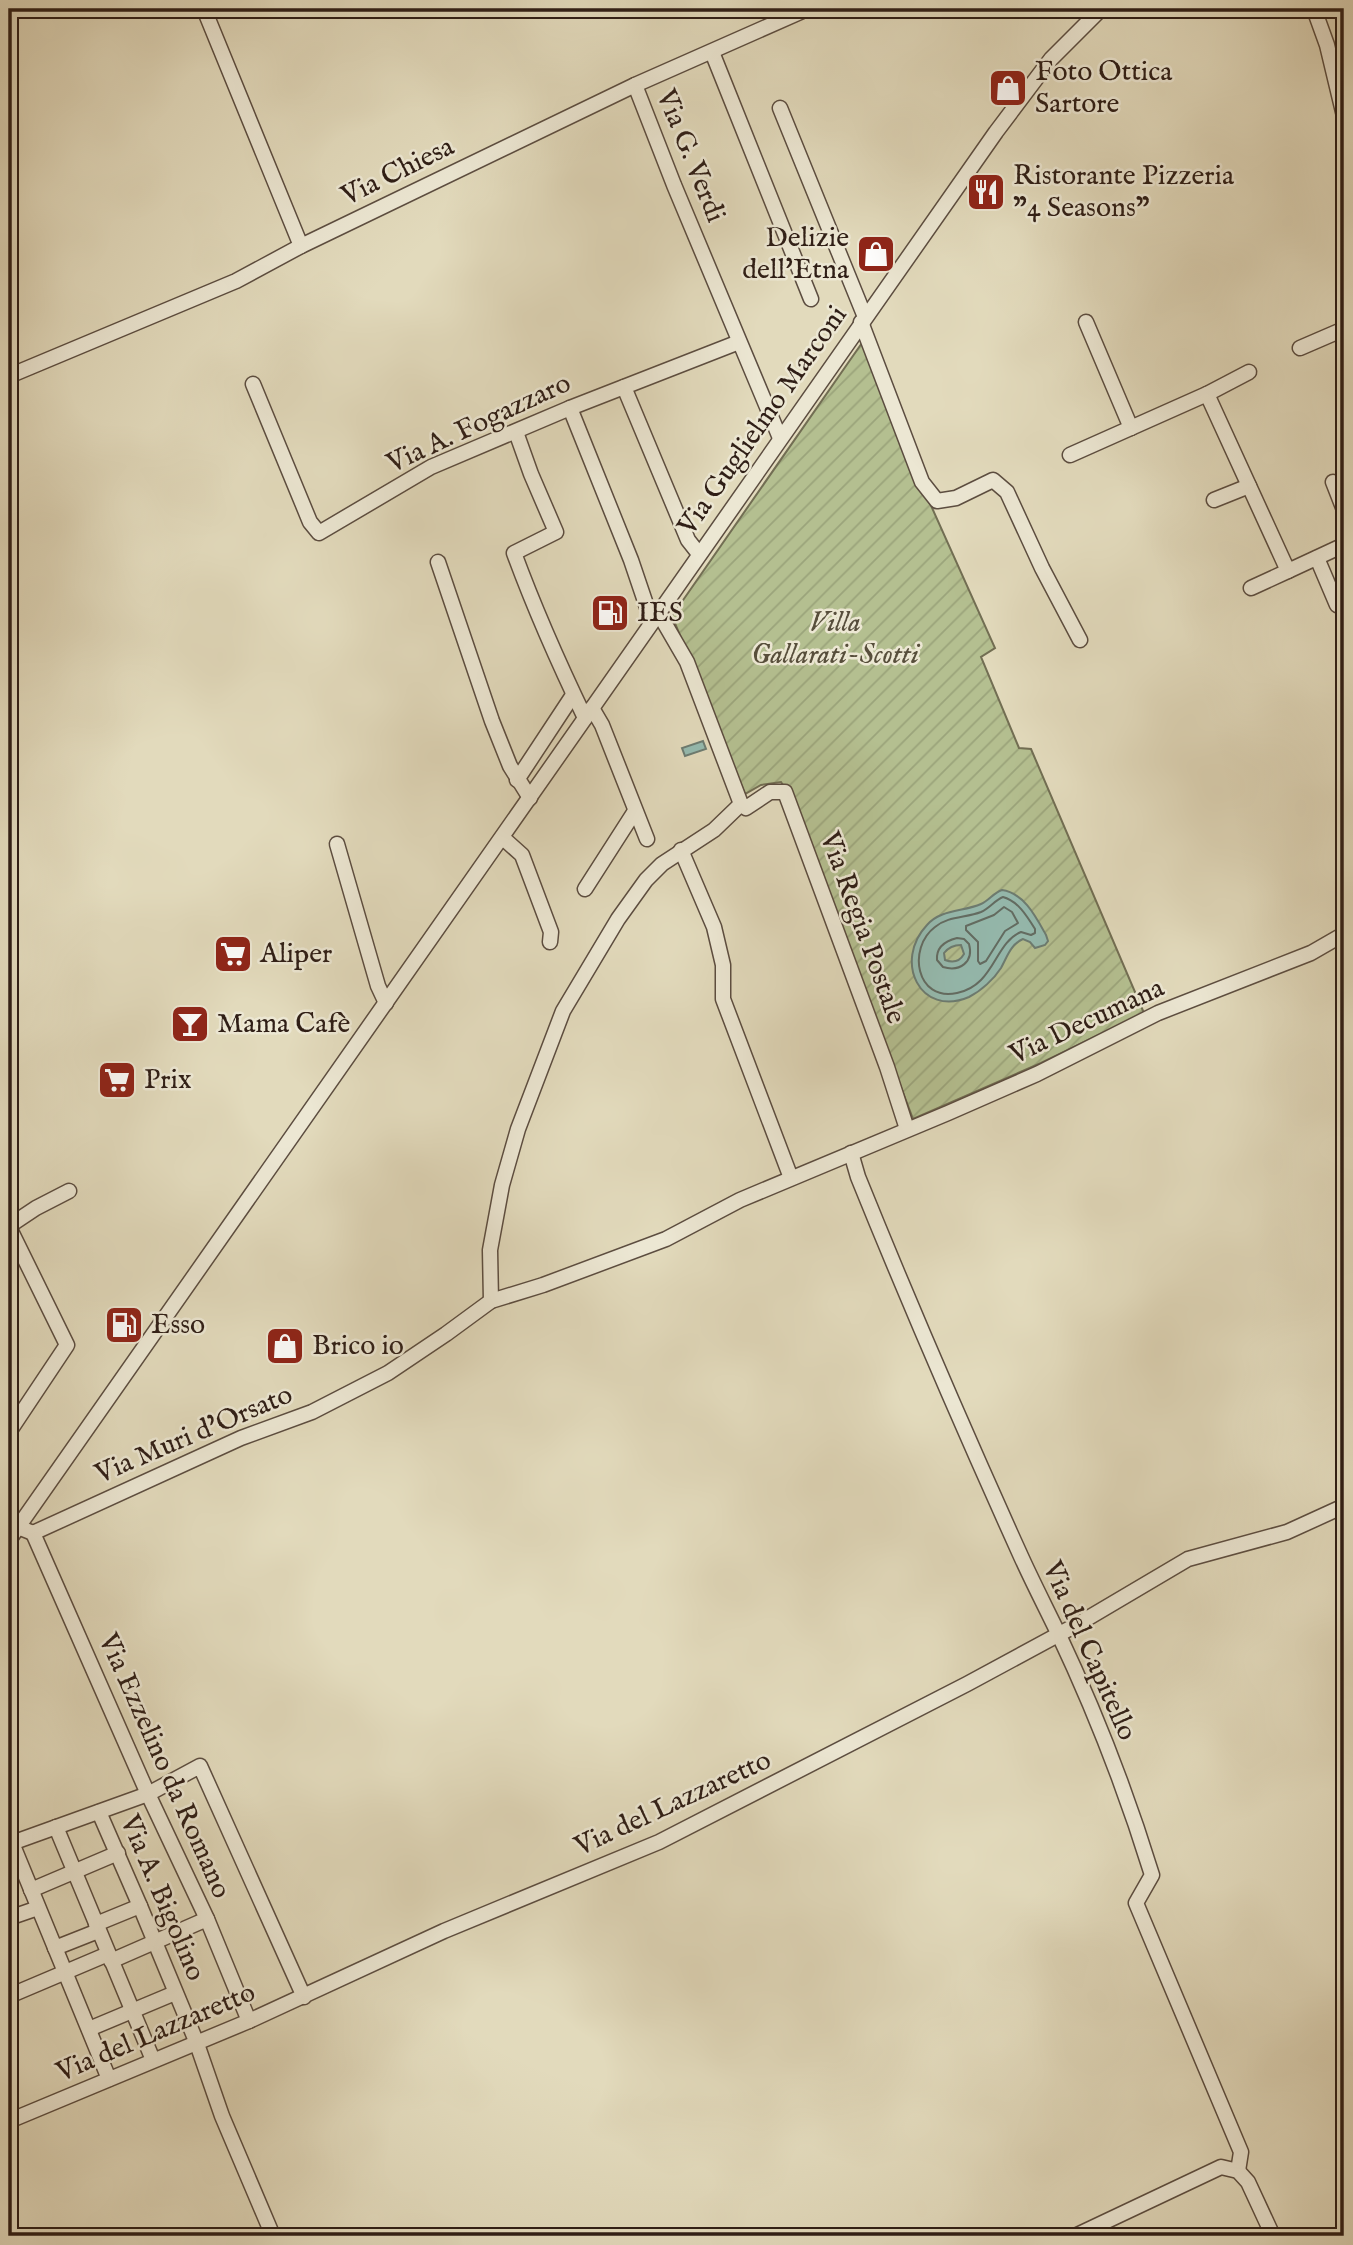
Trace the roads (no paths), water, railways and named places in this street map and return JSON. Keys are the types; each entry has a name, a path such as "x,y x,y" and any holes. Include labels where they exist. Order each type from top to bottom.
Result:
{"street":[{"path":"204,9 301,246"},
{"name":"Via Chiesa","path":"9,376 236,281 301,246 635,85 807,9"},
{"name":"Via Guglielmo Marconi","path":"12,1534 167,1317 996,132 1051,59 1101,9"},
{"path":"1314,9 1327,45 1344,116"},
{"path":"712,52 811,299"},
{"name":"Via G. Verdi","path":"635,85 649,125 780,438"},
{"path":"780,108 863,319 922,482 937,500 956,498 993,480 1007,492 1037,558 1080,640"},
{"path":"1086,322 1131,428"},
{"path":"1300,348 1344,329"},
{"name":"Via A. Fogazzaro","path":"253,384 310,522 320,533 431,467 570,408 739,342"},
{"path":"1070,455 1249,372"},
{"path":"624,387 683,530 699,554"},
{"path":"1206,394 1288,571"},
{"path":"570,408 655,617 687,662 741,804"},
{"path":"516,432 556,532 514,553 537,615 573,695 602,725 647,839"},
{"path":"1333,482 1344,510"},
{"path":"1214,500 1249,486"},
{"path":"1251,588 1344,545"},
{"path":"1317,558 1337,605"},
{"path":"438,562 492,721 517,780 530,799"},
{"path":"517,780 573,695"},
{"name":"Via Regia Postale","path":"491,1301 490,1250 502,1185 518,1129 563,1011 618,919 646,880 681,850 714,830 741,804 746,808 770,792 785,792 907,1129"},
{"path":"585,889 635,811"},
{"path":"503,838 522,855 551,932 550,942"},
{"path":"337,844 378,986 386,1003"},
{"path":"681,850 714,927 723,965 723,999 791,1178"},
{"name":"Via Decumana","path":"791,1178 1037,1074 1158,1013 1311,953 1344,934"},
{"name":"Via del Capitello","path":"851,1153 858,1177 937,1366 1085,1695 1142,1840 1152,1875 1136,1903 1241,2152 1238,2171"},
{"name":"Via Muri d'Orsato","path":"33,1533 241,1438 312,1412 388,1373 491,1301 543,1285 666,1239 740,1200 791,1178"},
{"path":"9,1432 67,1345 9,1227 36,1208 69,1191"},
{"name":"Via del Lazzaretto","path":"9,2121 304,1997 444,1931 659,1842 934,1702 1188,1559 1287,1532 1344,1506"},
{"path":"12,1534 33,1533"},
{"name":"Via Ezzelino da Romano","path":"33,1533 148,1794 207,1919 249,2021"},
{"path":"109,2079 10,1843 148,1794 200,1766 304,1997"},
{"name":"Via A. Bigolino","path":"99,1812 196,2042 222,2116 273,2236"},
{"path":"56,1827 153,2060"},
{"path":"31,1891 118,1853"},
{"path":"55,1948 140,1906"},
{"path":"9,1918 38,1908"},
{"path":"9,1996 64,1972 154,1942 207,1919"},
{"path":"89,2029 175,1993"},
{"path":"1075,2236 1221,2168 1238,2171 1248,2182 1273,2236"}],"water":[{"path":"703,741 706,749 685,756 682,748"},
{"path":"999,891 1010,892 1023,901 1038,921 1048,941 1035,948 1030,942 1023,939 1019,941 995,976 969,997 952,1001 937,1000 925,993 912,969 912,954 917,939 927,925 945,913 981,904","holes":["961,945 964,954 958,960 951,961 945,960 944,953 951,947"]}],"place":[{"name":"Foto Ottica Sartore","path":"1008,88"},
{"name":"Ristorante Pizzeria \"4 Seasons\"","path":"986,192"},
{"name":"Delizie dell'Etna","path":"876,254"},
{"name":"IES","path":"610,613"},
{"name":"Aliper","path":"233,954"},
{"name":"Mama Cafè","path":"190,1024"},
{"name":"Prix","path":"117,1080"},
{"name":"Esso","path":"124,1325"},
{"name":"Brico io","path":"285,1346"}],"park label":[{"name":"Villa Gallarati-Scotti","path":"835,639"}]}
